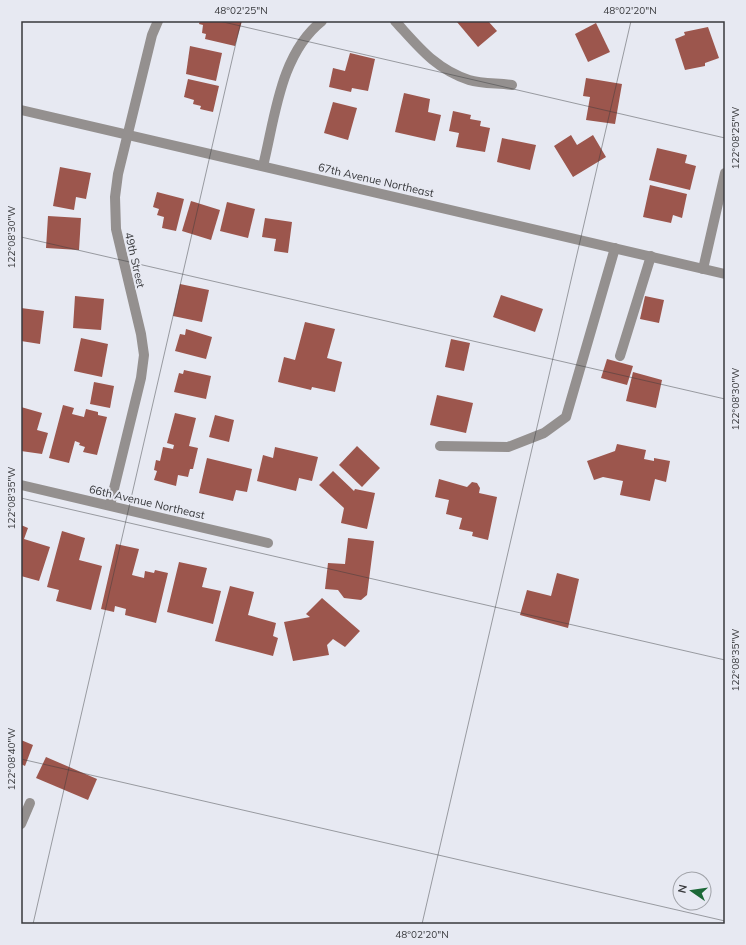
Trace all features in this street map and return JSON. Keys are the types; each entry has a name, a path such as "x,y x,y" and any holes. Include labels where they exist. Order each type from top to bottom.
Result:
{"street":[{"name":"49th Street","path":"110,505 141,378 144,355 141,334 116,229 115,197 118,174 152,35 158,21"},
{"path":"263,166 284,79 296,52 316,26 322,21"},
{"path":"395,21 430,60 447,71 470,80 512,85"},
{"name":"67th Avenue Northeast","path":"21,110 725,274"},
{"path":"703,269 725,173"},
{"path":"440,446 508,447 544,433 566,417 615,248"},
{"path":"620,356 651,256"},
{"name":"66th Avenue Northeast","path":"21,485 268,543"},
{"path":"21,824 30,803"}],"building":[{"path":"200,21 242,21 235,46 205,39 206,34 202,33 203,25 199,24"},
{"path":"488,21 497,31 478,47 457,22"},
{"path":"596,23 610,52 588,62 575,34"},
{"path":"708,27 719,58 705,63 705,66 685,70 675,39 685,35 684,32"},
{"path":"190,46 222,53 216,81 186,74"},
{"path":"350,53 375,59 368,91 352,88 351,92 329,87 333,68 345,71"},
{"path":"586,78 622,84 615,124 586,120 590,97 583,96"},
{"path":"188,79 219,86 213,112 200,109 201,106 193,104 194,100 184,97"},
{"path":"404,93 430,99 428,112 441,115 435,141 395,132"},
{"path":"333,102 357,108 348,140 324,133"},
{"path":"453,111 471,115 470,119 481,121 480,126 490,128 485,152 456,147 459,133 449,131"},
{"path":"571,135 577,145 593,135 606,157 573,177 554,146"},
{"path":"502,138 536,145 530,170 497,162"},
{"path":"657,148 687,155 685,163 696,166 690,190 649,180"},
{"path":"60,167 91,173 86,199 76,197 74,210 53,206"},
{"path":"650,185 687,194 682,218 673,215 671,223 643,217"},
{"path":"157,192 184,199 176,231 162,228 164,217 157,215 159,209 153,207"},
{"path":"191,201 220,210 211,240 182,231"},
{"path":"227,202 255,209 248,238 220,231"},
{"path":"48,216 81,218 79,250 46,248"},
{"path":"265,218 292,222 288,253 274,251 276,239 262,237"},
{"path":"180,284 209,290 202,322 173,316"},
{"path":"501,295 543,309 535,332 493,317"},
{"path":"75,296 104,299 101,330 73,328"},
{"path":"645,296 664,300 659,323 640,319"},
{"path":"21,308 44,311 40,344 21,341"},
{"path":"305,322 335,329 327,358 342,362 335,392 312,387 311,390 278,382 284,357 295,360"},
{"path":"186,329 212,337 206,359 175,351 180,334 185,335"},
{"path":"81,338 108,344 102,377 74,371"},
{"path":"451,339 470,343 464,371 445,367"},
{"path":"607,359 633,366 627,385 601,378"},
{"path":"184,370 211,376 206,399 174,392 179,373 183,374"},
{"path":"633,372 662,380 656,408 626,401"},
{"path":"94,382 114,386 110,408 90,404"},
{"path":"437,395 473,403 466,433 430,425"},
{"path":"63,405 74,408 72,414 84,417 86,409 98,412 98,415 107,417 97,455 83,452 85,447 79,445 80,443 75,441 69,463 49,458"},
{"path":"21,407 42,413 37,430 48,433 42,454 21,451"},
{"path":"175,413 196,418 189,446 198,448 193,469 190,469 188,477 178,475 176,486 154,480 157,471 154,470 156,460 160,461 163,447 173,449 174,445 167,443"},
{"path":"215,415 234,420 229,442 209,437"},
{"path":"617,444 646,450 644,459 654,461 654,458 670,461 666,482 655,479 650,501 620,495 623,481 603,477 594,480 587,461 615,451"},
{"path":"357,446 380,468 362,487 339,465"},
{"path":"275,447 318,457 312,481 299,478 296,491 257,481 263,455 273,458"},
{"path":"207,458 252,469 247,492 236,490 233,501 199,493"},
{"path":"333,471 354,491 355,489 375,493 367,529 341,523 344,508 319,485"},
{"path":"439,479 467,487 472,482 477,483 480,488 479,493 497,497 488,540 472,536 473,532 459,529 462,518 446,514 449,500 435,497"},
{"path":"21,525 28,528 24,539 50,547 39,581 21,576"},
{"path":"62,531 85,538 79,560 102,566 91,610 56,601 59,590 47,587"},
{"path":"348,538 374,541 367,595 361,600 344,598 338,590 325,589 328,563 345,564"},
{"path":"116,544 139,549 132,575 144,578 145,571 154,573 155,570 168,573 156,623 125,615 126,609 115,606 114,612 101,609"},
{"path":"179,562 207,568 202,587 221,591 213,624 167,612"},
{"path":"557,573 579,579 568,628 520,615 527,590 551,596"},
{"path":"230,586 254,592 248,615 276,623 273,636 278,638 273,656 215,641"},
{"path":"322,598 360,631 345,647 333,639 327,645 329,655 293,661 284,622 310,617 306,614"},
{"path":"21,740 33,745 25,766 21,764"},
{"path":"46,757 97,779 88,800 36,778"}]}
